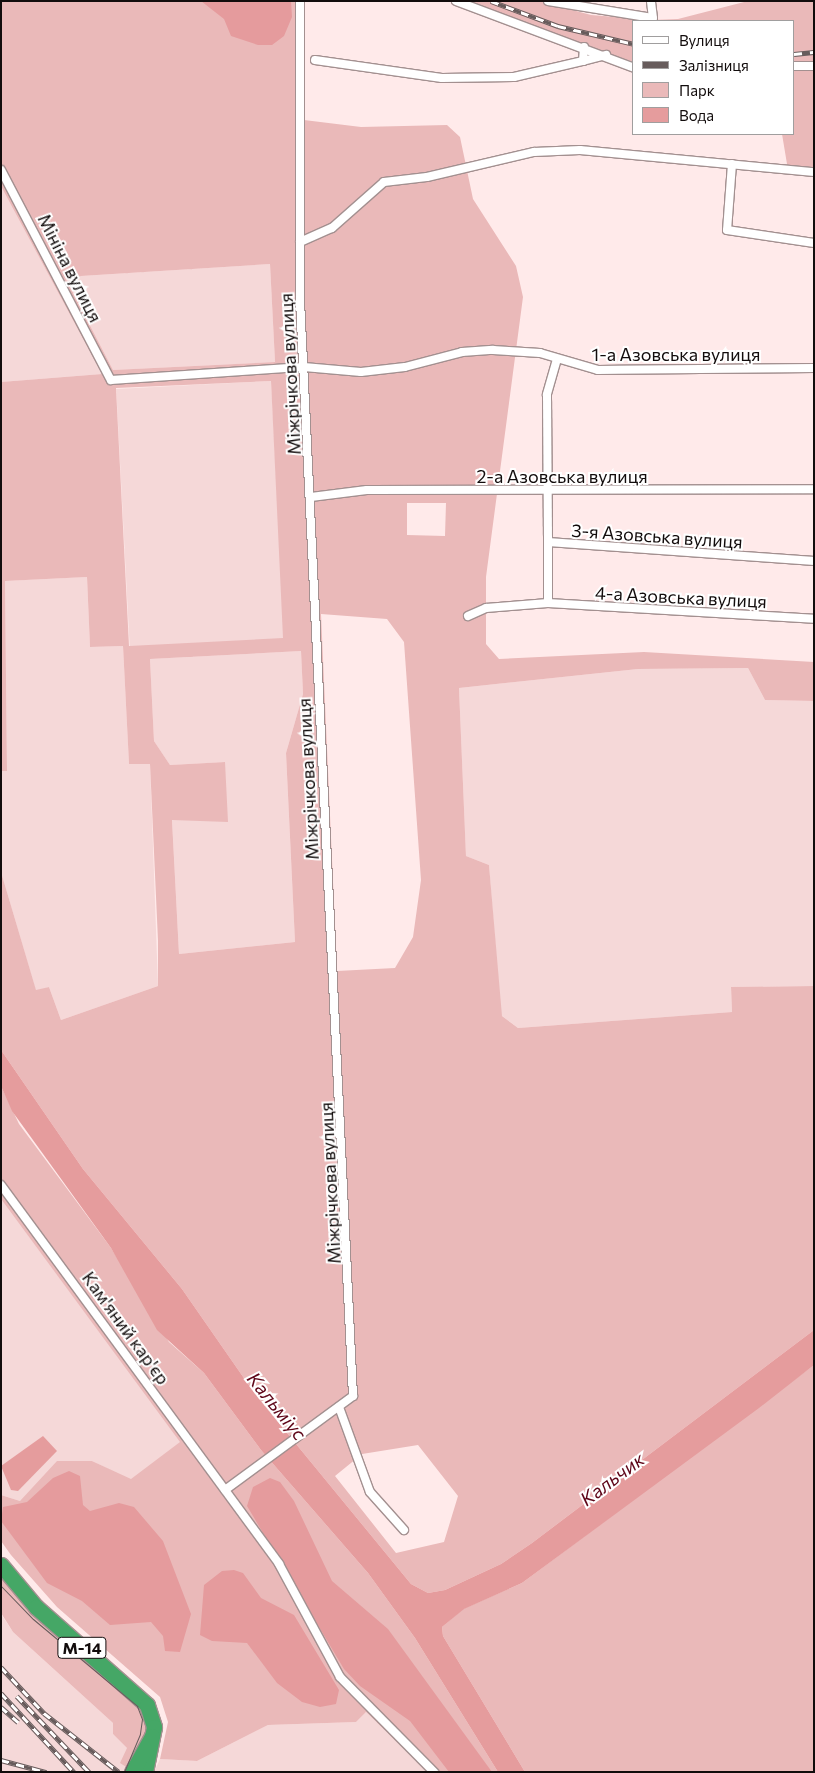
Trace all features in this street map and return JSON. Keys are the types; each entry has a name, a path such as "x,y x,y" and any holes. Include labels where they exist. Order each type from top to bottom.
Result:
{"highway":[{"name":"М-14","path":"1,1565 46,1617 141,1696 152,1713 154,1732 145,1762 132,1772"}],"street":[{"name":"Міжрічкова вулиця","path":"225,1490 258,1468 353,1396 354,1354 304,367 300,242 300,1"},
{"path":"456,1 538,35 584,47 632,67"},
{"path":"548,1 653,18 651,1"},
{"path":"583,61 584,47"},
{"path":"315,60 442,78 514,77 606,55"},
{"path":"795,66 814,66"},
{"path":"300,242 332,228 384,182 534,152 580,150 814,172"},
{"path":"732,164 728,230 814,243"},
{"name":"Мініна вулиця","path":"1,170 111,380"},
{"name":"1-а Азовська вулиця","path":"111,380 304,367 345,373 385,370 484,350 527,351 598,370 814,368"},
{"name":"3-я Азовська вулиця","path":"557,359 547,394 548,542 814,561"},
{"name":"2-а Азовська вулиця","path":"311,498 366,490 814,489"},
{"path":"548,542 548,603"},
{"name":"4-а Азовська вулиця","path":"468,616 486,608 548,603 814,619"},
{"name":"Кам'яний кар'єр","path":"1,1185 225,1490 300,1597 340,1677 434,1772"},
{"path":"340,1407 370,1492 404,1530"}],"shaded area":[{"path":"201,1 291,1 292,17 284,36 272,45 258,45 231,36 224,19"},
{"path":"1,186 6,189 102,374 1,382"},
{"path":"270,264 275,362 113,370 65,277"},
{"path":"271,381 285,639 130,647 116,389"},
{"path":"87,577 90,647 123,646 129,764 150,763 158,986 61,1020 49,987 36,991 1,872 1,771 7,770 5,581"},
{"path":"301,651 303,694 286,753 295,942 179,954 172,819 225,762 170,765 154,741 150,659"},
{"path":"748,668 765,700 814,701 814,986 731,987 732,1012 518,1028 501,1015 489,865 466,856 459,688 638,669"},
{"path":"1,1199 181,1442 131,1480 92,1461 20,1501 1,1495"},
{"path":"69,1471 80,1476 83,1505 90,1511 119,1503 134,1507 163,1541 191,1614 180,1652 165,1651 163,1636 151,1622 110,1625 82,1601 47,1583 1,1521 3,1507 27,1502 53,1478"},
{"path":"270,1478 280,1482 294,1501 332,1581 388,1629 492,1772 449,1772 410,1721 360,1686 344,1669 247,1506 253,1487"},
{"path":"234,1570 243,1573 261,1598 294,1615 339,1690 336,1704 320,1707 302,1702 277,1683 247,1643 212,1641 200,1635 204,1585 222,1571"},
{"path":"1,1614 13,1632 113,1723 113,1734 127,1748 133,1772 1,1772"},
{"path":"366,1712 428,1772 154,1772 160,1759 197,1761 268,1725 356,1722"}],"green space":[{"path":"1,1 303,1 304,120 361,127 447,125 460,137 473,199 516,266 523,297 486,577 486,644 499,659 644,652 814,662 814,701 765,700 748,668 638,669 459,688 466,856 489,865 502,1016 518,1028 732,1012 731,987 814,986 814,1330 532,1543 501,1564 445,1590 428,1593 411,1584 255,1394 182,1289 83,1169 1,1050 1,872 36,990 49,987 61,1020 158,986 158,941 150,764 129,764 123,646 90,647 87,577 5,581 7,771 1,771 1,382 102,374 1,186","holes":["270,264 275,362 113,370 65,277","271,381 283,638 129,646 116,388","407,503 446,503 445,536 407,535","321,614 387,619 404,642 421,880 413,937 395,968 337,971","301,651 303,694 286,753 295,942 179,954 172,820 228,822 225,762 170,765 154,741 150,659","418,1445 458,1496 444,1542 396,1553 335,1476 362,1454"]},
{"path":"455,1 539,1 591,15 652,20 632,20 632,61 499,22"},
{"path":"748,1 814,1 814,171 788,170 782,135 795,135 795,20 652,20 678,19"},
{"path":"1,1086 19,1124 111,1248 169,1342 204,1373 261,1450 368,1573 415,1638 498,1772 428,1772 366,1712 356,1722 268,1725 197,1761 160,1759 168,1722 160,1697 57,1607 11,1555 1,1541 1,1495 20,1501 57,1461 92,1461 131,1479 180,1442 1,1199"},
{"path":"814,1365 814,1772 525,1772 443,1636 442,1627 463,1609 522,1583"},
{"path":"1,1572 135,1695 149,1723 131,1770 120,1763 127,1748 113,1734 113,1723 13,1632 1,1613"}],"water":[{"path":"1,1050 83,1169 182,1289 255,1394 411,1584 428,1593 445,1590 501,1564 532,1543 814,1330 814,1365 759,1408 522,1583 464,1609 442,1627 443,1636 525,1772 498,1772 415,1638 368,1573 261,1450 204,1373 157,1330 111,1248 12,1111 1,1086"},
{"path":"43,1436 57,1451 18,1491 11,1490 1,1466"}],"tram line":[{"path":"1,1586 33,1619 137,1706 142,1719 140,1734 124,1772"}],"railway":[{"path":"491,1 558,26 632,44"},
{"path":"795,54 814,52"},
{"path":"1,1667 44,1713 119,1772"},
{"path":"1,1693 74,1772"},
{"path":"17,1696 89,1772"},
{"path":"1,1707 18,1722"},
{"path":"1,1760 46,1772"}],"water label":[{"name":"Кальміус","path":"277,1406"},
{"name":"Кальчик","path":"612,1479"}]}
